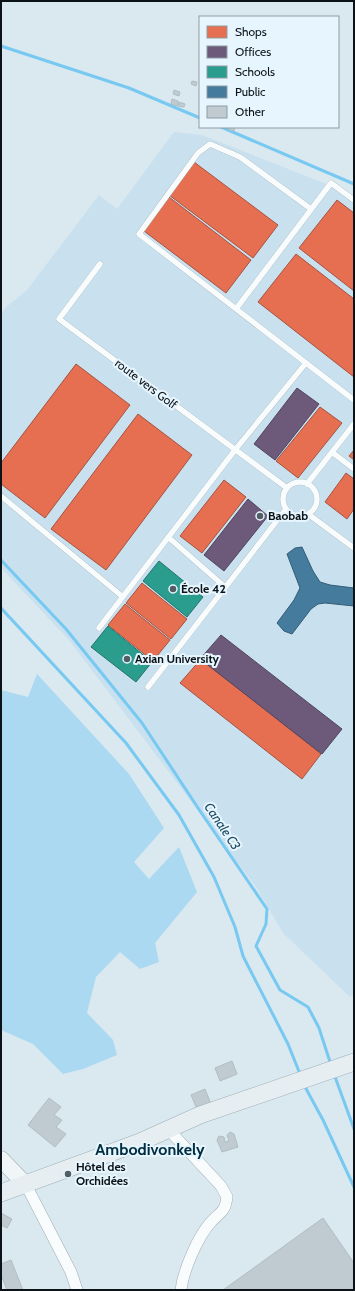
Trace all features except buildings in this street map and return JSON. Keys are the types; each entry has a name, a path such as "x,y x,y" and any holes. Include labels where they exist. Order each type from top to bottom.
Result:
{"main road":[{"path":"1,1193 132,1145 200,1115 350,1064"},
{"path":"1,1159 26,1185"}],"street":[{"path":"168,1129 215,1180 227,1197 223,1212 210,1222 196,1246 181,1290"},
{"path":"26,1185 71,1272 77,1290"}],"lane":[{"path":"311,209 240,157 210,144 198,153 139,234 354,400"},
{"path":"236,309 331,184 354,200"},
{"name":"route vers Golf","path":"100,264 60,319 287,488"},
{"path":"98,628 235,450 306,363"},
{"path":"307,484 333,453 354,424"},
{"path":"333,453 354,469"},
{"path":"297,483 307,484 314,490 316,501 315,507 308,514 297,516 290,513 286,509 283,499 287,488 297,483"},
{"path":"1,496 122,597"},
{"path":"148,686 286,509"},
{"path":"308,514 354,548"},
{"path":"168,538 225,587"}],"shaded area":[{"path":"174,132 202,135 354,195 354,995 350,997 283,933 256,887 69,640 1,568 1,314 6,307 27,290 99,195 117,209"},
{"path":"37,674 129,774 164,828 134,862 149,879 179,847 197,892 155,943 159,962 140,969 120,952 96,977 87,1013 113,1040 117,1055 83,1069 63,1074 33,1044 1,1030 1,690 28,697"}],"waterway":[{"path":"1,46 129,88 199,118"},
{"path":"223,128 354,184"},
{"name":"Canale C3","path":"1,560 66,629 142,723 267,909 266,924 256,946 280,990 308,1007 319,1028 331,1065"},
{"path":"1,608 126,743 179,815 214,877 235,927 243,956 288,1044 300,1074"},
{"name":"Canale C3","path":"334,1074 354,1129"},
{"path":"304,1085 323,1120 354,1187"}],"place":[{"name":"Baobab","path":"260,516"},
{"name":"École 42","path":"173,589"},
{"name":"Axian University","path":"127,659"},
{"name":"Hôtel des Orchidées","path":"68,1174"}],"district":[{"name":"Ambodivonkely","path":"150,1149"}]}
